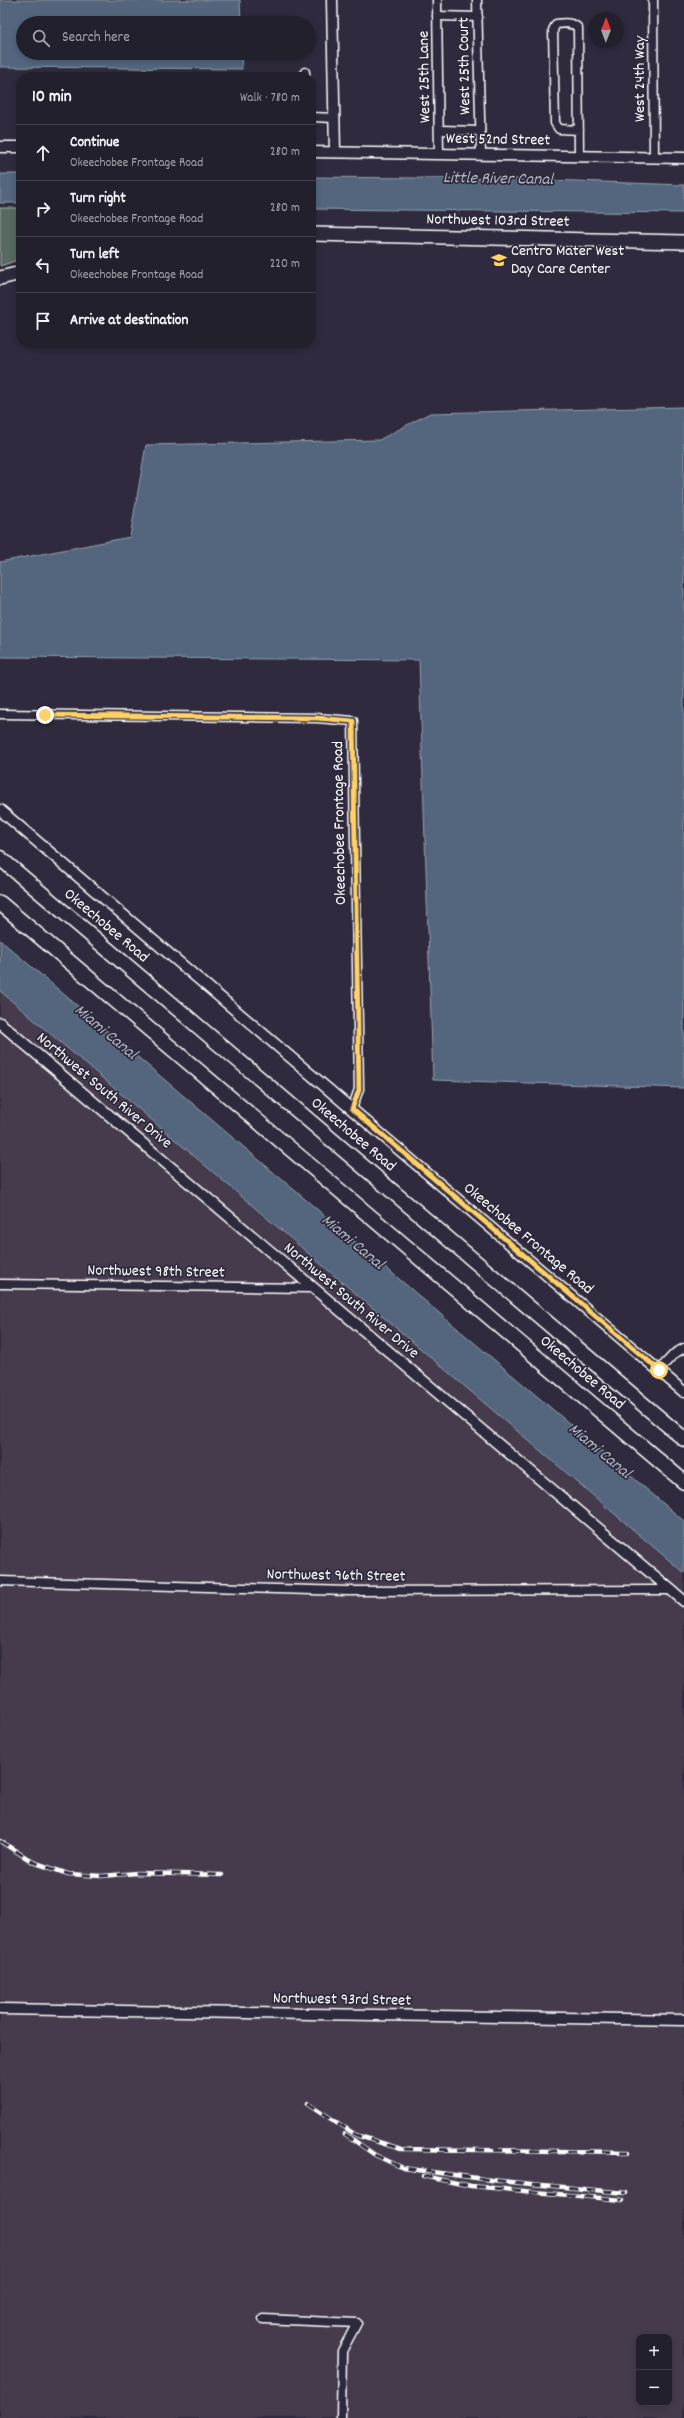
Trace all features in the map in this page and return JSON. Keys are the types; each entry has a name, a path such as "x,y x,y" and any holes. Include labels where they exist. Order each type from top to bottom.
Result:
{"highway":[{"name":"Okeechobee Road","path":"0,858 684,1439"},
{"name":"Okeechobee Road","path":"0,903 684,1482"}],"main road":[{"name":"Northwest 103rd Street","path":"316,234 684,242"},
{"path":"0,278 16,274"}],"street":[{"path":"332,0 335,152"},
{"name":"West 25th Lane","path":"437,0 440,130 439,154"},
{"name":"West 25th Court","path":"478,0 481,155"},
{"name":"West 24th Way","path":"653,0 654,158"},
{"path":"437,16 478,17"},
{"path":"579,130 559,129 554,123 553,30 556,24 571,24 578,28 579,130 579,156"},
{"path":"316,117 335,118"},
{"path":"440,130 480,131"},
{"path":"0,147 16,147"},
{"name":"West 52nd Street","path":"316,152 684,158"},
{"name":"Okeechobee Frontage Road","path":"0,714 317,718 353,721 359,1090 352,1109"},
{"name":"Okeechobee Frontage Road","path":"0,810 684,1392"},
{"name":"Northwest South River Drive","path":"0,1022 311,1288 684,1601"},
{"name":"Northwest 98th Street","path":"0,1284 311,1288"},
{"path":"659,1370 674,1354 684,1348"},
{"name":"Northwest 96th Street","path":"0,1581 348,1591 672,1590"},
{"name":"Northwest 93rd Street","path":"0,2009 684,2020"},
{"path":"263,2318 357,2323 342,2351 341,2418"}],"shaded area":[{"path":"0,992 684,1574 684,2418 0,2418"}],"green space":[{"path":"0,208 16,208 16,261 0,266"}],"water":[{"path":"0,0 240,0 241,16 16,16 16,60 241,60 242,69 0,67"},
{"path":"0,174 16,174 16,203 0,203"},
{"name":"Little River Canal","path":"316,177 522,179 684,185 684,213 316,209"},
{"path":"684,407 684,1088 433,1080 419,660 0,657 0,562 130,537 146,445 379,440 430,413"},
{"name":"Miami Canal","path":"0,940 684,1521 684,1573 0,991"}],"railway":[{"path":"0,1841 33,1862 68,1874 102,1876 137,1873 222,1875"},
{"path":"308,2103 356,2135 401,2149 628,2152"},
{"path":"345,2134 375,2155 403,2168 491,2180 626,2193"},
{"path":"423,2176 471,2186 622,2200"}],"place":[{"name":"Centro Mater West Day Care Center","path":"499,260"}],"route":[{"path":"45,715 317,718 353,721 359,1090 352,1109 659,1370"}]}
